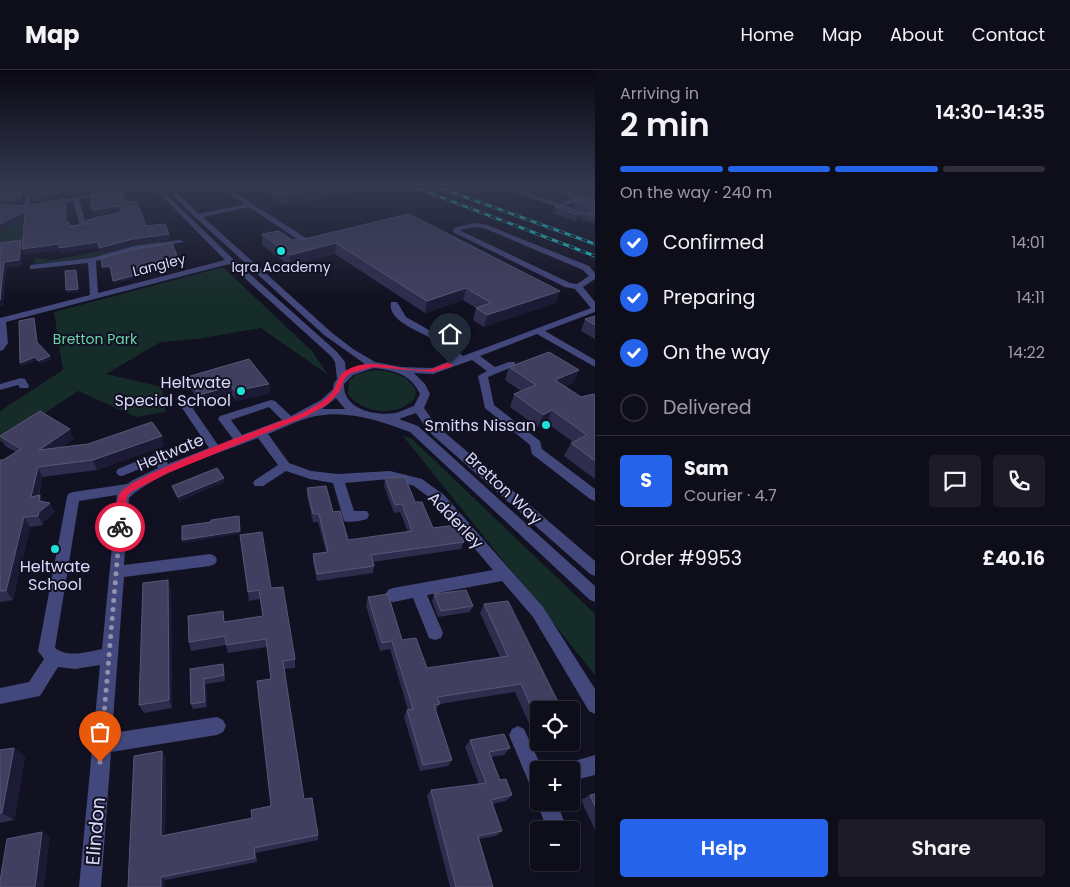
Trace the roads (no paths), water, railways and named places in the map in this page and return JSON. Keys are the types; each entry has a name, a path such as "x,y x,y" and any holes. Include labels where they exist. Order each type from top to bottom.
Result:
{"street":[{"path":"193,224 230,261 334,354 340,362 342,378 337,391 340,400 348,408 360,414 384,418 397,417 418,408 423,402 425,394 423,387 413,376 397,369"},
{"path":"206,224 329,334 360,358 373,365 397,369 433,370 595,308 578,287"},
{"path":"279,224 303,240 289,243"},
{"path":"478,225 529,245 586,268 594,276 578,287 568,286 456,231 456,229 478,225"},
{"name":"Langley","path":"33,267 92,260 134,248 180,242"},
{"path":"520,248 529,245"},
{"path":"502,253 511,250"},
{"path":"92,260 94,296"},
{"name":"Langley","path":"1,322 230,261"},
{"path":"394,304 396,312 406,322 428,333 450,348 462,360"},
{"path":"0,348 3,344 1,322"},
{"path":"428,333 463,323"},
{"path":"538,330 595,364"},
{"path":"472,356 494,371"},
{"path":"512,364 483,376 489,406 536,444 536,451 595,496"},
{"path":"342,378 354,370 373,365"},
{"path":"423,387 433,370"},
{"path":"0,387 21,381 24,386"},
{"name":"Heltwate","path":"305,415 325,402 337,391"},
{"path":"181,400 216,450"},
{"path":"240,440 224,419 271,403 289,421"},
{"name":"Bretton Way","path":"418,408 432,428 595,570"},
{"name":"Heltwate","path":"116,572 123,496 128,490 166,470 305,415 332,411 360,414"},
{"name":"Bretton Way","path":"384,418 414,428 595,595"},
{"path":"259,483 285,466 260,432"},
{"path":"122,472 158,457 166,470"},
{"name":"Adderley","path":"285,466 310,475 338,479 390,475 418,482 439,498 538,612 595,704"},
{"path":"338,479 349,517 362,515"},
{"path":"108,656 68,662 54,658 46,650 73,497 128,490"},
{"path":"116,572 210,560"},
{"name":"Elindon","path":"90,887 116,572"},
{"path":"393,595 506,574"},
{"path":"417,590 435,633"},
{"path":"1,696 34,690 54,658"},
{"path":"102,744 217,726"},
{"path":"518,735 530,762"},
{"path":"580,769 595,765"}],"railway":[{"path":"512,224 595,256"},
{"path":"540,224 595,244"}],"place":[{"name":"Iqra Academy","path":"281,251"},
{"name":"Heltwate Special School","path":"241,391"},
{"name":"Smiths Nissan","path":"546,425"},
{"name":"Heltwate School","path":"55,549"}],"park label":[{"name":"Bretton Park","path":"95,339"}]}
